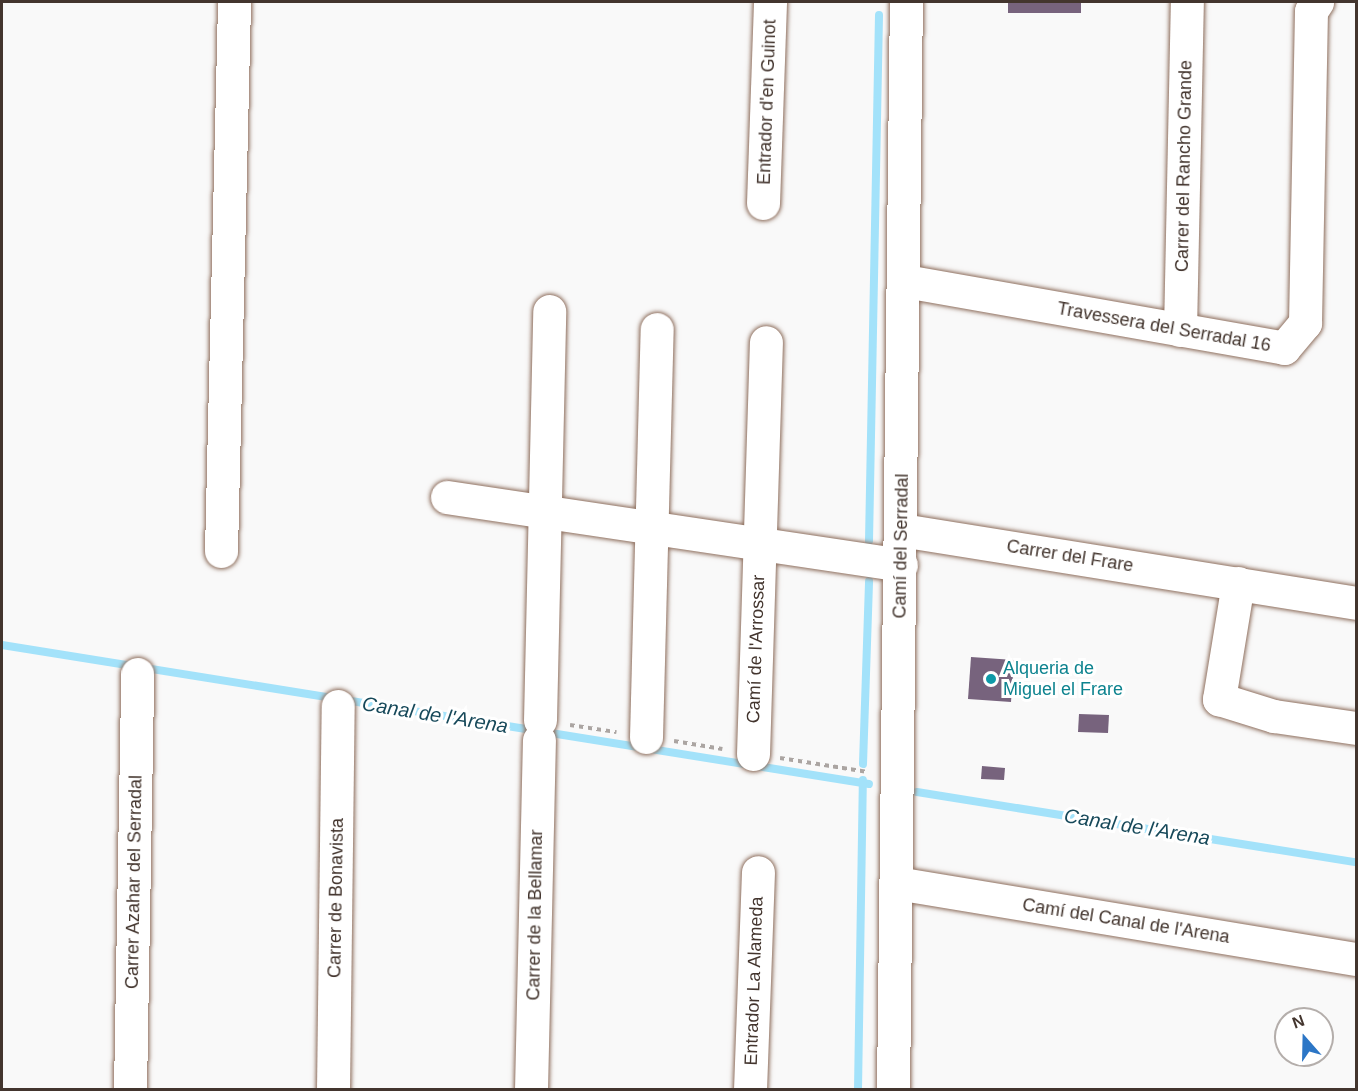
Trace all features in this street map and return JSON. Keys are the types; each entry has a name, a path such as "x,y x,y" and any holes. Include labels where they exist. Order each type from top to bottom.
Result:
{"street":[{"path":"221,551 234,2"},
{"name":"Entrador d'en Guinot","path":"763,203 770,2"},
{"name":"Camí del Serradal","path":"893,1089 905,281 906,2"},
{"name":"Carrer del Rancho Grande","path":"1180,330 1187,2"},
{"name":"Travessera del Serradal 16","path":"905,281 1284,348 1305,323 1311,11 1317,2"},
{"path":"539,730 549,311"},
{"path":"646,737 657,329"},
{"name":"Camí de l'Arrossar","path":"753,754 766,342"},
{"path":"447,497 901,565"},
{"name":"Carrer del Frare","path":"901,530 1356,603"},
{"path":"1238,583 1219,699 1274,716 1356,728"},
{"name":"Carrer Azahar del Serradal","path":"130,1089 137,674"},
{"name":"Carrer de Bonavista","path":"333,1089 338,706"},
{"name":"Carrer de la Bellamar","path":"531,1089 539,730"},
{"name":"Entrador La Alameda","path":"750,1089 758,872"},
{"name":"Camí del Canal de l'Arena","path":"896,883 1356,959"}],"path":[{"path":"539,730 646,737 898,777"}],"building":[{"path":"1008,2 1081,2 1081,13 1008,13"},
{"name":"Alqueria de Miguel el Frare","path":"971,657 1014,660 1011,702 968,699"},
{"path":"1079,714 1109,715 1108,733 1078,732"},
{"path":"982,766 1005,768 1004,780 981,779"}],"waterway":[{"path":"869,541 879,15"},
{"path":"863,764 869,581"},
{"name":"Canal de l'Arena","path":"2,645 869,784"},
{"path":"858,1090 863,780"},
{"name":"Canal de l'Arena","path":"917,792 1356,862"}],"place":[{"name":"Alqueria de Miguel el Frare","path":"991,679"}]}
